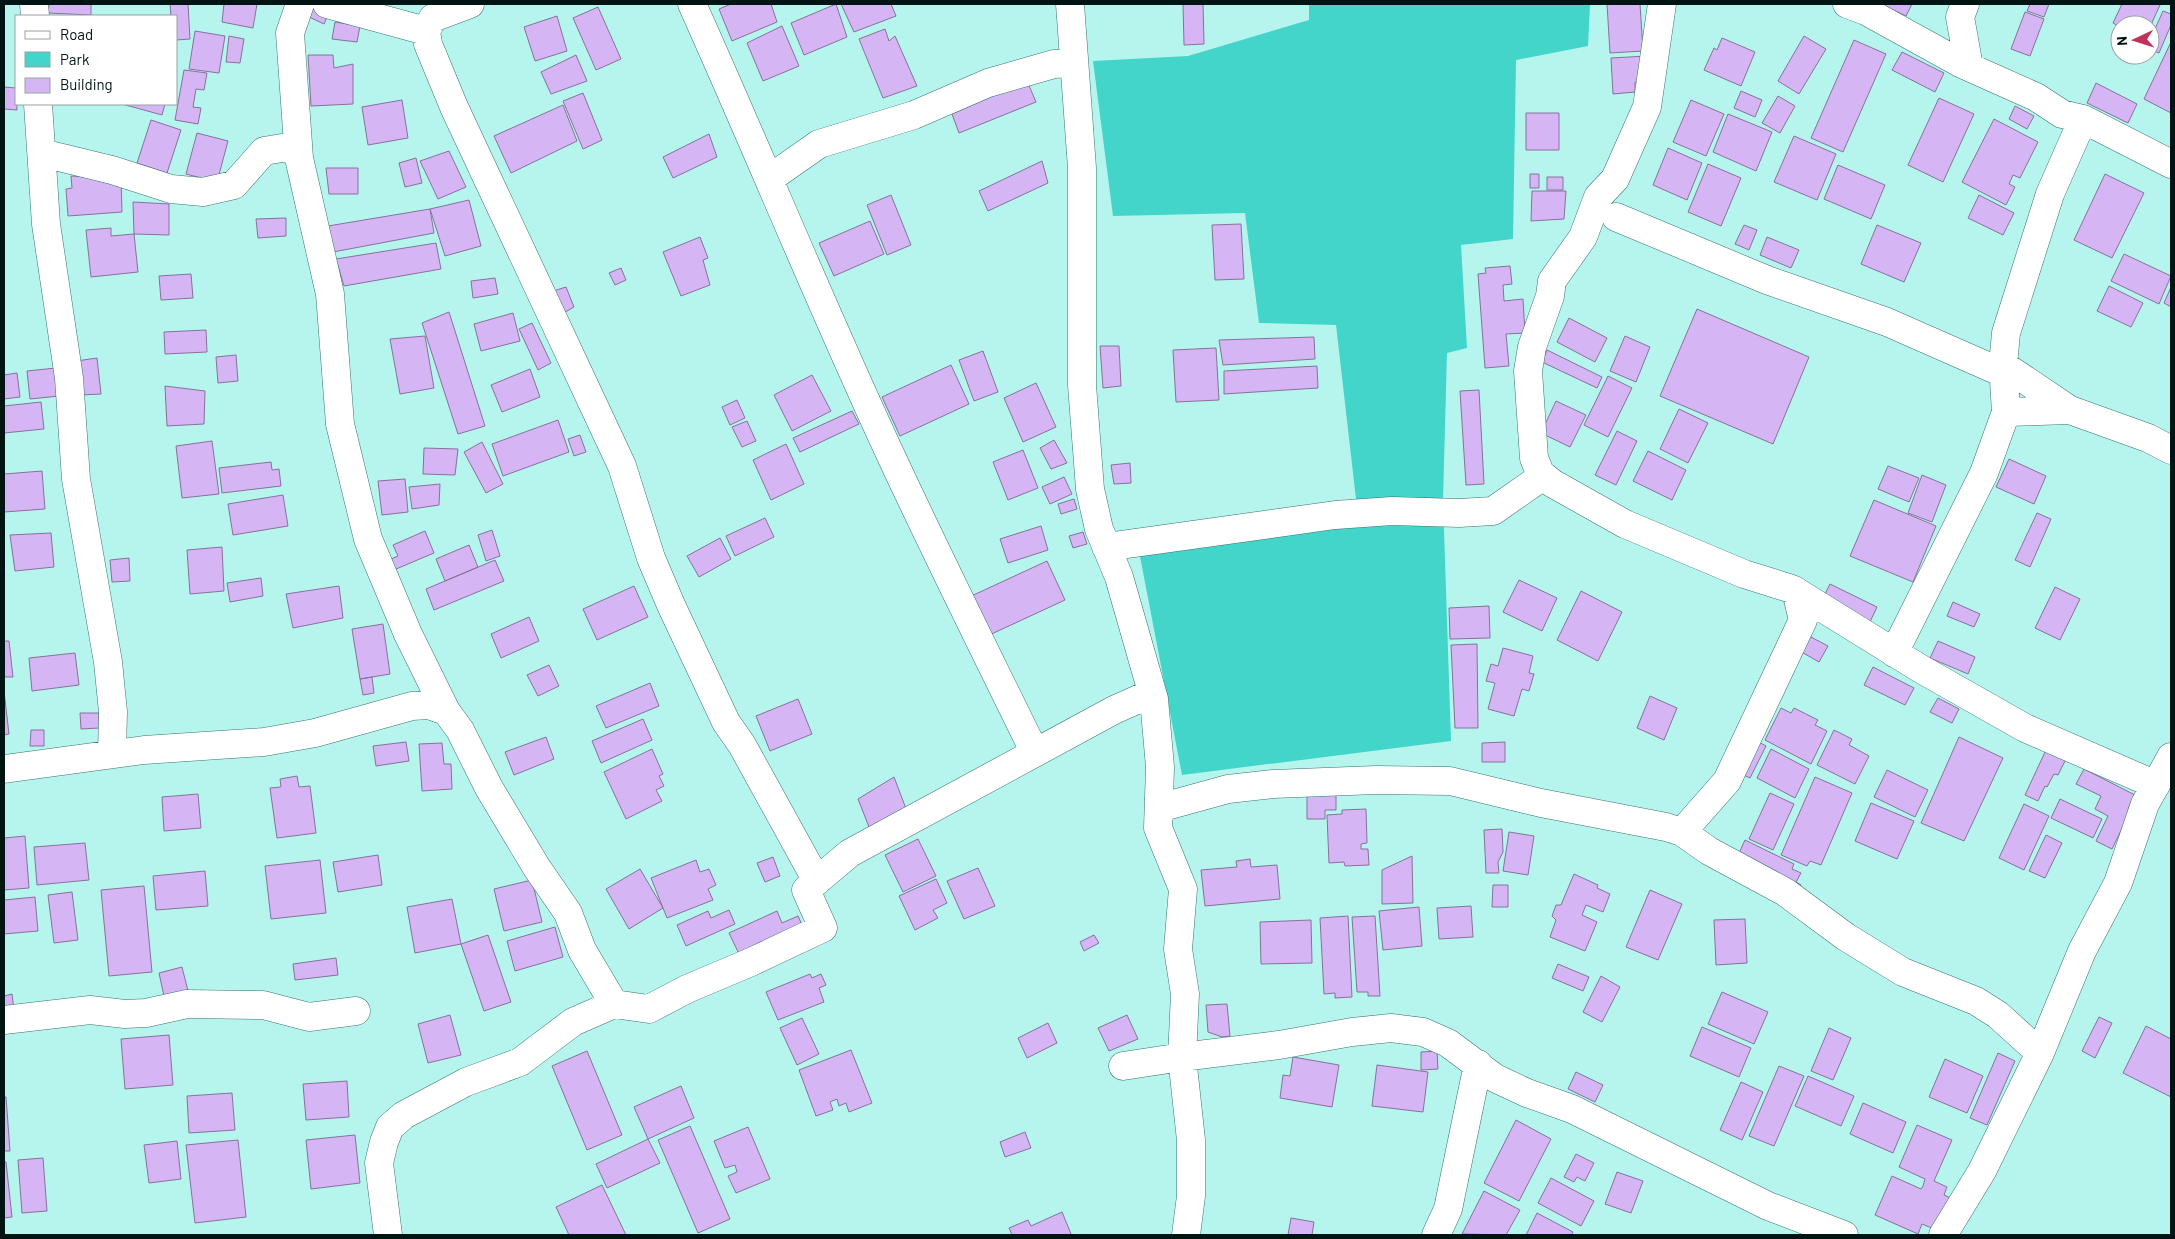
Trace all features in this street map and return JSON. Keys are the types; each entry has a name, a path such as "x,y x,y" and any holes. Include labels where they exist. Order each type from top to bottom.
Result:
{"street":[{"path":"300,4 290,33 299,158 330,294 340,424 368,539 408,634 446,712 460,730 489,788 537,868 568,913 582,950 614,1004"},
{"path":"328,4 426,31"},
{"path":"470,4 433,18 426,31 428,44 454,107 622,466 651,558 671,605 726,722 742,745 817,881"},
{"path":"692,4 801,256 892,459 1035,753"},
{"path":"1070,4 1082,168 1082,385 1090,489 1099,529 1119,577 1152,693 1160,767 1158,828 1183,889 1178,949 1185,994 1182,1057 1191,1140 1191,1196 1186,1235"},
{"path":"1662,4 1648,107 1619,171 1598,197 1583,237 1552,281 1550,296 1532,347 1528,371 1534,458 1540,473 1552,483 1625,524 1744,574 1796,591 1894,653 2025,728 2156,785"},
{"path":"1847,4 1866,11 1969,67 2036,98 2062,114 2083,119 2171,164"},
{"path":"1922,42 1963,10"},
{"path":"1963,10 1969,67"},
{"path":"768,179 819,144 914,115 988,83 1054,64 1074,62"},
{"path":"38,105 46,224 66,361 76,479 108,662 113,712 112,754"},
{"path":"1894,653 1984,473 2006,412 2003,369 2006,333 2050,194 2083,119"},
{"path":"42,153 112,170 171,189 203,192 234,184 264,151 282,148 293,149 299,158"},
{"path":"1609,185 1616,217"},
{"path":"1616,217 1767,280 1887,322 2003,369 2070,410 2148,438 2171,450"},
{"path":"1583,237 1616,217"},
{"path":"2006,412 2070,410"},
{"path":"1106,546 1334,515 1392,511 1459,513 1493,511 1543,476"},
{"path":"1682,832 1727,781 1803,620 1796,591"},
{"path":"1803,620 1831,613"},
{"path":"388,1235 379,1163 384,1142 390,1128 416,1108 466,1082 520,1062 574,1022 614,1004 649,1009 688,989 823,928 806,890 850,853 1114,710 1152,693"},
{"path":"4,769 112,754 264,742 315,733 412,706 429,705 446,712"},
{"path":"1943,1235 1982,1172 2040,1052 2082,950 2118,883 2144,804 2171,757"},
{"path":"1159,808 1228,789 1272,784 1376,780 1450,781 1540,802 1666,827 1682,832 1709,851 1785,892 1846,937 1903,972 1976,1001 1998,1015 2040,1052"},
{"path":"4,1020 90,1010 125,1014 146,1013 187,1004 264,1005 309,1017 356,1012"},
{"path":"1123,1066 1279,1045 1352,1032 1391,1028 1423,1032 1448,1043 1495,1078 1527,1093 1572,1109 1768,1206 1844,1235"},
{"path":"1436,1235 1448,1209 1478,1064"}],"green space":[{"path":"1309,4 1590,4 1588,46 1516,60 1513,239 1461,245 1467,348 1447,353 1443,500 1451,741 1182,775 1138,546 1359,525 1336,325 1259,323 1245,213 1113,216 1093,61 1188,56 1309,20"}],"building":[{"path":"49,4 91,4 91,15 48,13"},
{"path":"170,4 188,4 190,39 178,40 178,15 171,15"},
{"path":"224,4 257,4 253,28 222,22"},
{"path":"731,4 771,4 777,22 732,41 719,9"},
{"path":"836,4 847,37 804,55 791,23"},
{"path":"841,4 891,4 896,16 854,32"},
{"path":"1183,4 1203,4 1204,44 1184,45"},
{"path":"1607,4 1640,4 1643,51 1610,53"},
{"path":"1881,4 1912,4 1906,16"},
{"path":"2030,4 2049,4 2044,17 2027,11"},
{"path":"2122,4 2160,5 2155,15 2117,15"},
{"path":"312,6 329,13 324,24 307,16"},
{"path":"598,7 621,59 596,70 573,18"},
{"path":"2163,11 2171,14 2171,25 2160,51 2160,18"},
{"path":"2025,12 2044,19 2030,56 2011,49"},
{"path":"557,16 567,51 535,61 524,27"},
{"path":"335,22 360,26 357,42 332,39"},
{"path":"782,26 799,66 763,81 747,43"},
{"path":"885,29 889,41 895,36 917,86 883,98 859,39"},
{"path":"195,31 225,36 219,73 189,69"},
{"path":"229,36 244,39 240,63 226,62"},
{"path":"1804,36 1826,49 1799,94 1778,81"},
{"path":"1722,38 1755,52 1741,86 1704,70 1714,48 1717,50"},
{"path":"1854,40 1886,54 1843,152 1811,138"},
{"path":"2171,42 2171,113 2144,99"},
{"path":"1902,52 1944,73 1935,92 1892,70"},
{"path":"308,55 333,55 334,68 353,64 353,104 311,106"},
{"path":"576,55 587,81 551,94 541,72"},
{"path":"1647,56 1649,81 1635,82 1635,92 1613,94 1611,58"},
{"path":"184,70 207,73 204,90 196,89 193,107 201,108 198,124 175,120"},
{"path":"1027,81 1036,102 959,133 952,114"},
{"path":"2096,83 2137,104 2128,123 2087,103"},
{"path":"4,87 15,88 15,105 17,105 17,110 4,109"},
{"path":"1741,91 1762,100 1755,117 1734,108"},
{"path":"583,93 602,140 583,149 563,101"},
{"path":"1778,96 1795,106 1780,133 1762,123"},
{"path":"1939,98 1974,114 1943,182 1908,165"},
{"path":"402,100 408,138 368,145 362,107"},
{"path":"1691,100 1724,114 1706,156 1673,142"},
{"path":"126,105 165,105 162,115"},
{"path":"563,105 577,141 511,173 494,136"},
{"path":"2015,106 2034,116 2027,129 2009,119"},
{"path":"1526,113 1559,113 1559,150 1526,150"},
{"path":"1728,114 1772,132 1756,171 1713,152"},
{"path":"1994,119 2038,142 2020,178 2013,175 2009,184 2015,187 2006,205 1962,182"},
{"path":"151,120 181,130 167,173 137,163"},
{"path":"197,133 228,141 217,182 186,174"},
{"path":"709,134 717,157 673,178 663,157"},
{"path":"1794,136 1836,154 1817,200 1774,182"},
{"path":"1668,148 1702,163 1687,200 1653,185"},
{"path":"449,151 466,187 438,199 420,161"},
{"path":"416,158 422,183 405,187 399,163"},
{"path":"1042,161 1048,183 988,211 979,191"},
{"path":"1708,164 1741,178 1721,226 1688,212"},
{"path":"1838,165 1885,185 1871,219 1824,199"},
{"path":"326,168 358,168 358,194 329,194"},
{"path":"1530,174 1539,174 1539,188 1530,188"},
{"path":"2105,174 2144,193 2112,258 2074,240"},
{"path":"71,176 121,178 122,212 68,216 66,189 72,188"},
{"path":"1547,177 1563,177 1563,190 1547,190"},
{"path":"1532,191 1566,191 1564,219 1531,221"},
{"path":"891,195 911,245 887,255 867,205"},
{"path":"1979,195 2014,213 2003,235 1968,218"},
{"path":"469,200 481,246 445,256 430,209"},
{"path":"133,202 169,204 169,235 134,234"},
{"path":"430,209 434,233 333,252 328,226"},
{"path":"286,218 286,236 258,238 256,219"},
{"path":"870,221 884,254 834,276 819,243"},
{"path":"1241,224 1244,279 1215,280 1212,225"},
{"path":"1744,225 1757,230 1749,250 1735,244"},
{"path":"1877,225 1921,243 1904,282 1861,264"},
{"path":"111,228 111,236 134,234 138,272 91,277 86,230"},
{"path":"700,237 708,258 703,260 710,285 681,296 663,252"},
{"path":"1767,237 1799,250 1791,268 1760,255"},
{"path":"436,243 441,269 344,286 336,259"},
{"path":"2124,254 2171,276 2159,304 2111,281"},
{"path":"1510,266 1512,284 1503,285 1504,301 1523,299 1525,333 1506,334 1509,366 1485,368 1478,274 1486,273 1485,268"},
{"path":"621,268 626,280 615,285 609,273"},
{"path":"191,274 193,298 161,300 159,276"},
{"path":"495,278 498,294 473,298 471,281"},
{"path":"2109,286 2143,303 2131,327 2097,311"},
{"path":"566,287 574,307 560,315 550,292"},
{"path":"2171,287 2171,307 2164,303"},
{"path":"1697,309 1809,357 1773,444 1660,396"},
{"path":"449,312 485,426 458,434 422,323"},
{"path":"513,313 520,341 481,351 474,324"},
{"path":"1569,318 1607,338 1595,362 1557,342"},
{"path":"532,323 551,363 538,370 519,329"},
{"path":"206,330 207,352 165,354 164,332"},
{"path":"425,336 434,388 400,394 390,339"},
{"path":"1625,336 1650,347 1636,382 1610,371"},
{"path":"1314,337 1315,359 1223,365 1219,340"},
{"path":"1100,346 1119,346 1121,386 1103,388"},
{"path":"1216,348 1219,400 1176,402 1173,350"},
{"path":"1547,350 1602,377 1597,388 1542,362"},
{"path":"983,351 998,392 974,401 959,360"},
{"path":"236,355 238,381 218,383 216,357"},
{"path":"97,358 101,394 81,395 76,361"},
{"path":"951,365 969,404 900,436 882,397"},
{"path":"1317,366 1318,388 1224,394 1224,371"},
{"path":"56,368 59,396 30,399 27,371"},
{"path":"530,369 540,397 502,412 491,385"},
{"path":"17,373 20,397 4,399 4,375"},
{"path":"812,375 831,411 792,431 774,395"},
{"path":"1608,376 1632,388 1608,437 1584,425"},
{"path":"1036,383 1056,427 1023,442 1004,398"},
{"path":"165,386 205,391 204,424 167,426"},
{"path":"1479,390 1484,484 1466,485 1460,391"},
{"path":"737,400 745,418 730,425 722,407"},
{"path":"1556,401 1586,415 1570,447 1541,433"},
{"path":"41,402 44,429 4,433 4,406"},
{"path":"1679,409 1708,423 1688,463 1660,449"},
{"path":"852,411 859,424 800,452 793,438"},
{"path":"558,420 569,452 503,476 492,444"},
{"path":"747,421 756,441 742,447 732,427"},
{"path":"1617,431 1637,441 1616,485 1595,475"},
{"path":"580,435 586,452 574,456 568,439"},
{"path":"1054,440 1067,463 1051,469 1040,448"},
{"path":"212,441 219,494 182,498 176,446"},
{"path":"482,442 503,484 486,493 464,452"},
{"path":"786,444 804,484 771,500 753,460"},
{"path":"424,448 458,449 455,475 423,474"},
{"path":"1023,450 1038,488 1008,500 993,462"},
{"path":"1648,451 1686,470 1672,500 1633,481"},
{"path":"2009,459 2046,476 2034,504 1996,487"},
{"path":"271,462 272,470 279,469 281,486 222,493 219,468"},
{"path":"1130,463 1131,483 1114,484 1111,465"},
{"path":"1888,466 1919,478 1909,502 1878,489"},
{"path":"42,471 45,509 4,512 4,474"},
{"path":"1922,475 1946,485 1932,522 1908,513"},
{"path":"1064,477 1072,494 1050,504 1042,487"},
{"path":"405,479 408,512 382,515 378,481"},
{"path":"440,484 439,505 412,509 409,487"},
{"path":"283,495 288,526 233,535 228,504"},
{"path":"1074,499 1077,509 1061,514 1058,504"},
{"path":"1874,500 1936,526 1913,582 1850,556"},
{"path":"2037,513 2051,519 2030,567 2015,560"},
{"path":"765,518 774,537 735,556 726,536"},
{"path":"1041,526 1048,550 1008,563 1000,539"},
{"path":"492,530 500,556 486,561 478,535"},
{"path":"425,531 434,553 389,572 384,562 398,556 393,545"},
{"path":"1083,532 1087,544 1073,548 1069,536"},
{"path":"51,533 54,567 15,571 10,535"},
{"path":"720,538 731,559 699,577 687,556"},
{"path":"469,545 478,567 445,581 436,559"},
{"path":"222,547 224,591 190,594 187,550"},
{"path":"129,558 130,581 112,582 110,560"},
{"path":"495,560 504,581 434,610 426,589"},
{"path":"1047,561 1065,600 985,637 967,598"},
{"path":"261,578 263,596 230,602 227,583"},
{"path":"1519,580 1557,598 1542,631 1503,612"},
{"path":"1830,584 1877,607 1869,624 1822,600"},
{"path":"339,586 343,618 293,628 286,594"},
{"path":"634,586 648,617 597,640 583,609"},
{"path":"2055,587 2080,599 2060,640 2035,628"},
{"path":"1581,591 1622,612 1598,661 1557,640"},
{"path":"1953,602 1980,614 1974,627 1947,616"},
{"path":"1489,606 1490,638 1450,639 1449,608"},
{"path":"529,617 539,641 501,658 491,634"},
{"path":"383,624 390,674 360,679 352,629"},
{"path":"1809,636 1828,646 1819,662 1793,647"},
{"path":"4,641 9,641 13,677 4,677"},
{"path":"1938,641 1975,657 1968,674 1930,658"},
{"path":"1477,644 1478,728 1455,728 1451,645"},
{"path":"1503,648 1533,656 1529,673 1534,674 1529,691 1522,689 1514,716 1488,709 1495,683 1486,681 1491,664 1498,666"},
{"path":"75,653 79,685 32,691 29,658"},
{"path":"549,665 559,686 538,696 527,675"},
{"path":"1873,667 1914,688 1905,705 1864,685"},
{"path":"372,677 374,693 363,695 360,679"},
{"path":"650,683 659,706 606,728 596,706"},
{"path":"4,691 9,734 4,735"},
{"path":"1650,696 1677,708 1664,740 1637,728"},
{"path":"1938,698 1959,709 1952,723 1930,712"},
{"path":"798,699 812,734 770,751 756,716"},
{"path":"1781,708 1791,713 1794,708 1818,720 1815,725 1827,731 1811,764 1765,740"},
{"path":"80,713 99,713 99,728 81,729"},
{"path":"643,719 652,740 601,763 592,741"},
{"path":"31,730 44,730 44,746 30,746"},
{"path":"1834,730 1852,739 1849,745 1869,756 1855,784 1817,765"},
{"path":"546,737 554,759 514,775 505,752"},
{"path":"1959,737 2003,758 1964,841 1921,823"},
{"path":"1751,738 1766,746 1750,778 1735,771"},
{"path":"406,742 409,761 376,766 373,746"},
{"path":"1505,742 1505,762 1482,762 1482,743"},
{"path":"442,743 444,764 451,764 452,789 422,791 419,744"},
{"path":"652,749 663,774 659,776 664,786 656,790 662,801 626,819 604,772"},
{"path":"1771,749 1809,769 1795,798 1757,778"},
{"path":"2046,750 2066,759 2058,775 2054,774 2047,787 2045,786 2038,801 2025,795"},
{"path":"2084,769 2135,795 2128,809 2131,810 2112,849 2096,841 2108,816 2095,809 2101,796 2076,784"},
{"path":"1887,770 1928,790 1915,817 1874,797"},
{"path":"297,776 299,787 310,786 316,833 277,838 270,788 281,787 280,779"},
{"path":"894,777 908,814 871,832 858,799"},
{"path":"1815,777 1852,793 1821,865 1810,861 1807,866 1781,855"},
{"path":"1770,793 1794,804 1773,850 1749,839"},
{"path":"198,794 201,828 164,831 162,797"},
{"path":"1307,795 1336,795 1336,810 1325,810 1325,819 1307,819"},
{"path":"2060,799 2102,819 2093,838 2051,818"},
{"path":"1871,803 1914,821 1897,859 1855,841"},
{"path":"2024,804 2049,816 2024,870 1999,858"},
{"path":"1366,809 1367,843 1361,844 1361,849 1368,849 1369,865 1345,866 1344,862 1329,863 1327,815 1342,814 1342,810"},
{"path":"1502,829 1503,852 1498,862 1499,873 1486,873 1484,830"},
{"path":"1509,832 1534,836 1528,875 1503,871"},
{"path":"2046,835 2062,843 2045,878 2029,871"},
{"path":"25,836 29,888 4,890 4,838"},
{"path":"918,839 936,876 903,892 885,855"},
{"path":"1745,840 1794,864 1792,869 1801,873 1796,882 1801,885 1798,891 1735,862"},
{"path":"85,843 89,880 37,885 34,847"},
{"path":"378,855 382,885 338,892 333,862"},
{"path":"1412,856 1413,903 1382,904 1382,870"},
{"path":"773,857 780,876 765,882 757,863"},
{"path":"1250,859 1251,867 1277,865 1280,899 1205,906 1201,870 1237,867 1236,861"},
{"path":"320,860 326,913 271,919 265,866"},
{"path":"696,860 700,872 709,869 716,885 708,889 713,900 667,918 651,878"},
{"path":"978,868 995,906 964,919 947,881"},
{"path":"640,869 663,908 629,929 606,889"},
{"path":"205,871 208,906 156,910 153,876"},
{"path":"1574,874 1598,885 1597,888 1610,894 1603,912 1586,905 1582,915 1597,922 1585,951 1550,937 1556,920 1552,916 1556,905 1561,905"},
{"path":"936,879 947,903 933,910 938,918 915,930 899,896"},
{"path":"532,880 542,922 504,931 494,889"},
{"path":"1493,885 1508,885 1508,907 1492,907"},
{"path":"144,886 152,972 109,976 101,890"},
{"path":"1650,890 1682,904 1658,960 1626,947"},
{"path":"72,892 78,940 54,943 48,895"},
{"path":"35,897 38,931 4,934 4,900"},
{"path":"452,899 461,944 415,953 407,907"},
{"path":"1471,906 1473,937 1439,939 1437,908"},
{"path":"1419,907 1422,946 1383,950 1379,911"},
{"path":"729,910 735,924 686,946 677,925 708,911 711,918"},
{"path":"777,911 782,923 798,916 803,927 740,956 729,933"},
{"path":"1348,916 1352,997 1335,998 1335,993 1324,994 1320,918"},
{"path":"1375,916 1380,996 1368,996 1368,992 1357,992 1352,917"},
{"path":"1745,919 1747,963 1716,965 1714,920"},
{"path":"1311,920 1312,963 1261,964 1260,922"},
{"path":"555,927 563,957 515,971 507,941"},
{"path":"488,935 511,1002 484,1011 461,944"},
{"path":"1094,935 1099,943 1084,951 1080,942"},
{"path":"336,958 338,975 295,980 293,964"},
{"path":"1558,964 1589,977 1583,991 1552,978"},
{"path":"182,967 188,991 164,996 159,973"},
{"path":"810,974 812,978 821,974 826,985 819,988 824,1002 778,1020 766,992"},
{"path":"1601,976 1620,987 1602,1022 1583,1012"},
{"path":"1722,992 1768,1012 1754,1044 1708,1024"},
{"path":"12,994 14,1010 4,1012 4,996"},
{"path":"1227,1004 1230,1036 1222,1037 1208,1032 1206,1005"},
{"path":"450,1015 461,1055 428,1063 418,1024"},
{"path":"1127,1015 1138,1039 1109,1051 1098,1028"},
{"path":"2099,1017 2112,1023 2095,1058 2082,1051"},
{"path":"802,1018 819,1054 797,1065 780,1028"},
{"path":"1048,1023 1057,1043 1027,1058 1018,1038"},
{"path":"2146,1026 2171,1039 2171,1097 2123,1073"},
{"path":"1702,1027 1751,1048 1739,1077 1690,1056"},
{"path":"1829,1028 1851,1038 1833,1080 1811,1071"},
{"path":"169,1035 173,1085 125,1089 121,1039"},
{"path":"851,1050 872,1103 849,1112 846,1103 839,1106 837,1099 830,1102 833,1110 816,1116 799,1070"},
{"path":"587,1051 622,1135 587,1150 552,1066"},
{"path":"1437,1051 1438,1069 1421,1070 1421,1052"},
{"path":"1998,1053 2015,1061 1987,1125 1970,1118"},
{"path":"1293,1057 1339,1065 1332,1107 1280,1098 1283,1075 1290,1076"},
{"path":"1945,1059 1983,1076 1967,1113 1929,1097"},
{"path":"1377,1065 1428,1072 1423,1112 1372,1106"},
{"path":"1779,1066 1804,1076 1774,1146 1749,1136"},
{"path":"1576,1072 1603,1085 1595,1102 1568,1089"},
{"path":"1808,1076 1854,1096 1841,1126 1795,1106"},
{"path":"347,1081 349,1117 306,1120 303,1084"},
{"path":"1741,1082 1763,1092 1742,1140 1720,1130"},
{"path":"681,1086 694,1118 648,1139 634,1107"},
{"path":"232,1093 235,1130 189,1133 187,1096"},
{"path":"4,1097 6,1097 10,1151 4,1151"},
{"path":"1863,1103 1906,1122 1893,1153 1850,1134"},
{"path":"1516,1120 1551,1139 1519,1201 1484,1183"},
{"path":"1917,1125 1952,1140 1934,1181 1947,1187 1944,1195 1955,1200 1941,1232 1922,1224 1918,1234 1875,1215 1892,1176 1921,1189 1923,1186 1925,1179 1899,1167"},
{"path":"690,1126 730,1219 698,1233 658,1140"},
{"path":"748,1127 770,1179 736,1193 728,1176 737,1172 735,1165 725,1168 714,1141"},
{"path":"1025,1132 1031,1148 1005,1157 1000,1142"},
{"path":"355,1135 360,1183 311,1189 306,1140"},
{"path":"648,1139 660,1163 607,1188 596,1164"},
{"path":"238,1140 246,1217 195,1223 186,1145"},
{"path":"177,1141 181,1179 149,1183 144,1145"},
{"path":"1576,1154 1594,1163 1585,1181 1577,1177 1574,1182 1564,1177"},
{"path":"43,1158 47,1211 22,1213 18,1160"},
{"path":"4,1162 6,1162 12,1217 4,1218"},
{"path":"1617,1172 1643,1181 1631,1213 1605,1204"},
{"path":"1551,1178 1594,1201 1581,1226 1538,1203"},
{"path":"602,1185 626,1235 569,1235 556,1207"},
{"path":"1484,1191 1520,1210 1506,1235 1462,1234"},
{"path":"1062,1212 1071,1234 1012,1235 1009,1228 1028,1220 1031,1226"},
{"path":"1537,1213 1573,1232 1571,1235 1526,1235"},
{"path":"1291,1218 1314,1222 1312,1235 1288,1235"}]}
